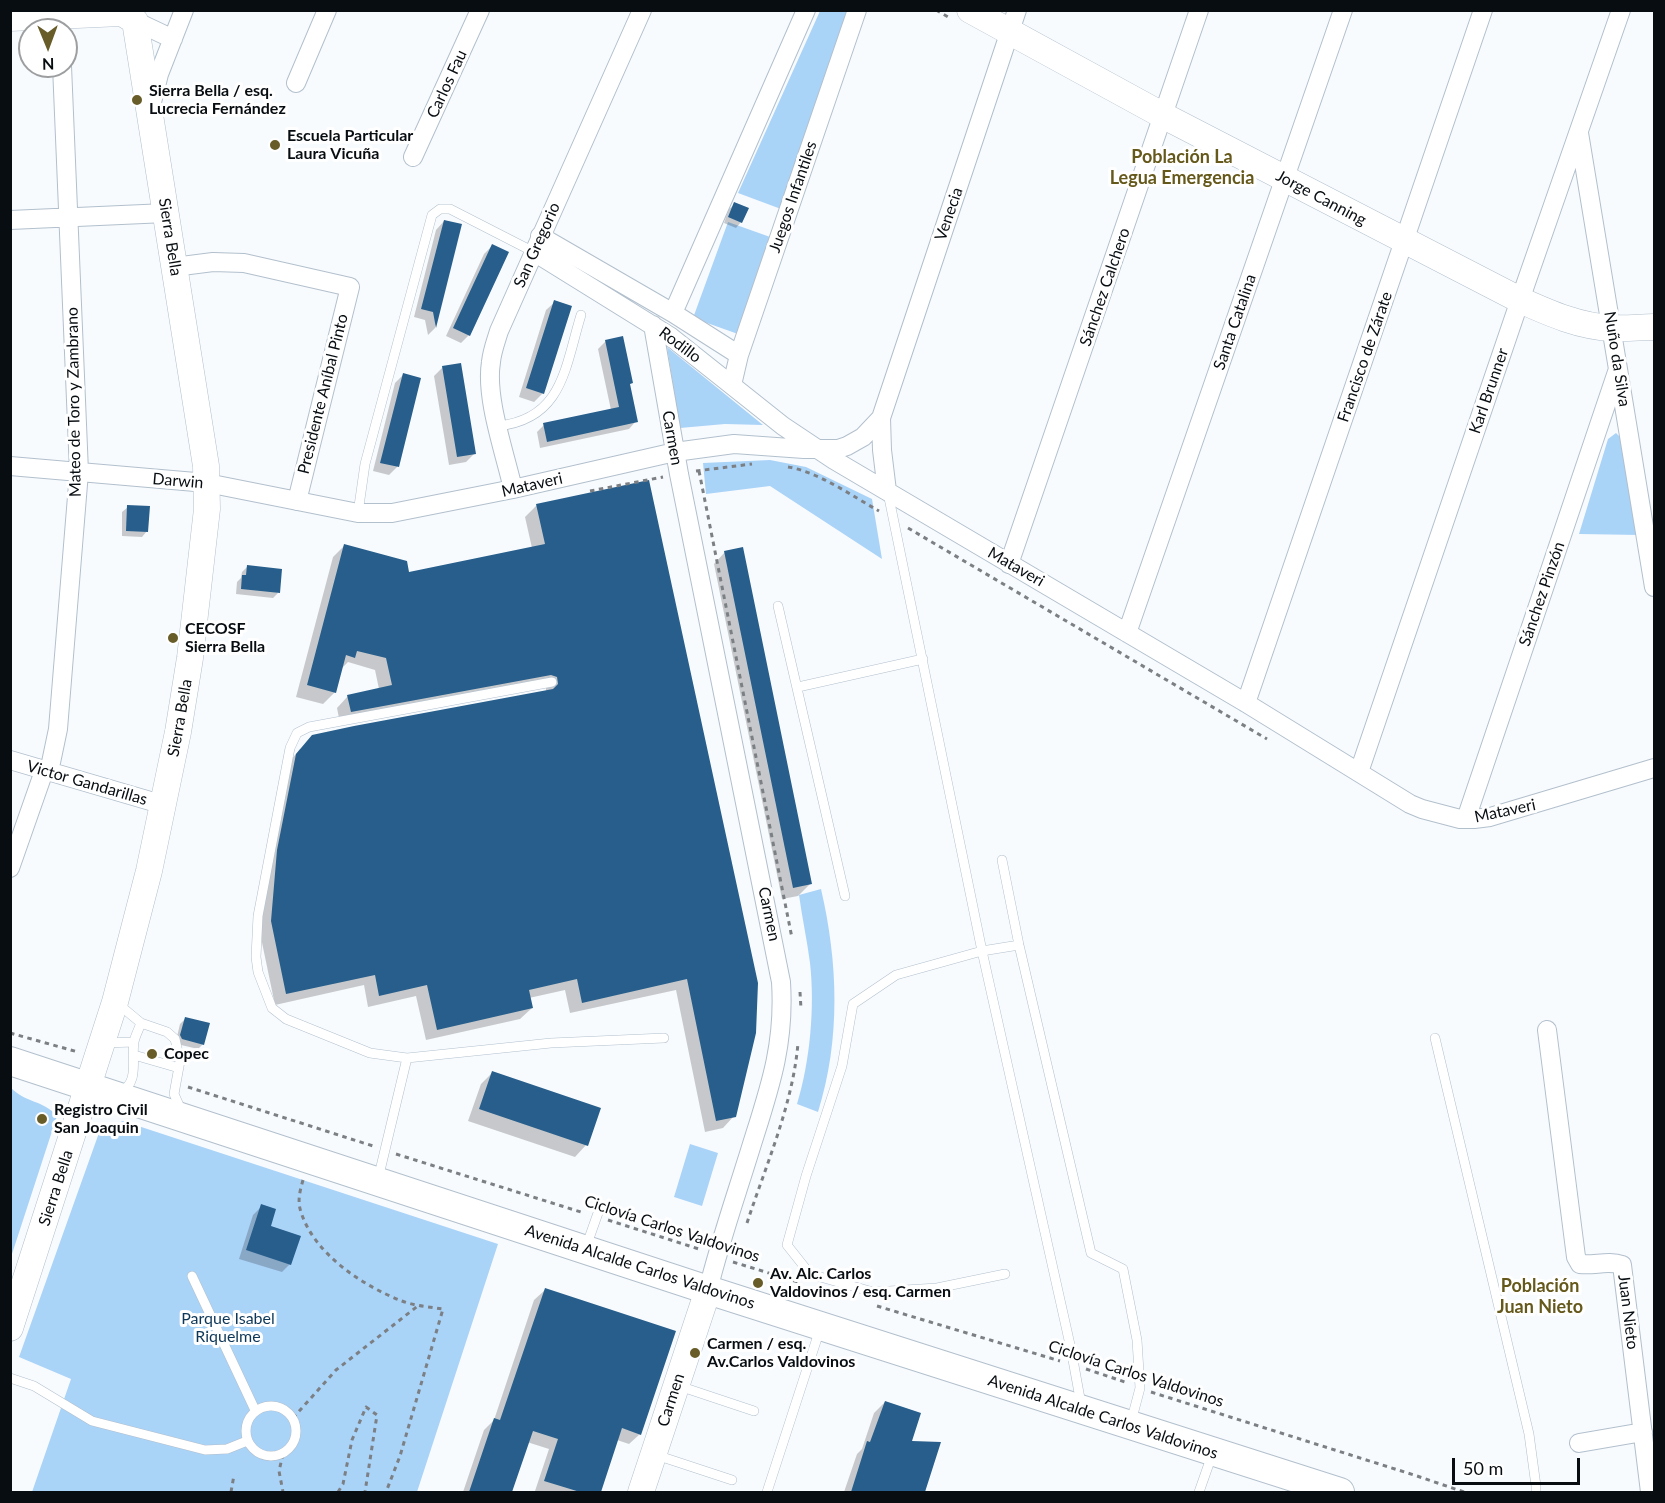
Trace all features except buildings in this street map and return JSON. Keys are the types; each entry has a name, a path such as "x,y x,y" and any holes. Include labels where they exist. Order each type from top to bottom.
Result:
{"main road":[{"name":"Avenida Alcalde Carlos Valdovinos","path":"10,1061 708,1290 1340,1492"}],"street":[{"path":"150,114 155,85 184,10"},
{"path":"296,83 327,10"},
{"name":"Carlos Fau","path":"413,157 480,10"},
{"name":"San Gregorio","path":"513,489 490,385 490,364 499,331 642,10"},
{"path":"673,313 806,10"},
{"name":"Juegos Infantiles","path":"732,385 739,355 857,10"},
{"name":"Jorge Canning","path":"970,10 1014,21 1164,116 1520,300 1558,317 1612,328 1654,327"},
{"name":"Sánchez Calchero","path":"1010,564 1199,10"},
{"name":"Santa Catalina","path":"1127,633 1343,10"},
{"name":"Francisco de Zárate","path":"1246,703 1483,10"},
{"name":"Karl Brunner","path":"1359,772 1621,10"},
{"path":"78,19 124,15 173,39"},
{"name":"Sierra Bella","path":"10,1328 101,1091 100,1051 141,904 164,805 190,658 207,509 207,483 150,114 124,15"},
{"name":"Venecia","path":"887,492 881,418 1014,21"},
{"name":"Mateo de Toro y Zambrano","path":"10,868 45,771 74,472 63,218 52,78"},
{"name":"Mateo de Toro y Zambrano","path":"62,78 63,218"},
{"name":"Nuño da Silva","path":"1578,132 1654,587"},
{"path":"10,220 166,213"},
{"name":"Rodillo","path":"537,244 673,313 739,355"},
{"name":"Rodillo","path":"537,244 671,337 783,426 820,449"},
{"name":"Presidente Aníbal Pinto","path":"174,267 213,262 244,263 350,287 297,501"},
{"name":"Carmen","path":"641,1492 708,1290 774,1076 782,1027 782,982 679,474 652,325"},
{"name":"Sánchez Pinzón","path":"1466,819 1618,369"},
{"name":"Venecia","path":"820,449 838,449 856,441 870,431 881,418"},
{"name":"Mataveri","path":"350,512 392,513 513,489 675,452 734,444 820,449 887,492 1246,703 1410,804 1447,817 1482,818 1510,813 1654,768"},
{"name":"Darwin","path":"10,466 207,483 350,512"},
{"name":"Victor Gandarillas","path":"10,760 164,805"},
{"name":"Juan Nieto","path":"1547,1030 1576,1257 1580,1264 1614,1263 1622,1265 1650,1492"},
{"path":"1580,1443 1643,1432"}],"lane":[{"path":"350,512 365,465 432,215 440,208 450,210 537,244"},
{"path":"498,426 528,419 541,411 552,399 560,385 581,315"},
{"path":"887,492 982,951 1075,1366 1081,1410"},
{"path":"778,606 845,896"},
{"path":"798,687 923,659"},
{"path":"552,682 309,727 297,733 290,748 258,916 256,957 258,972 272,1008 286,1019 370,1053 407,1058 551,1043 664,1038"},
{"path":"1002,860 1019,945 1090,1252 1122,1269 1137,1340 1140,1388 1130,1425"},
{"path":"1005,1274 937,1288 873,1292 810,1274 787,1245 806,1176 842,1066 853,1004 896,975 982,951 1019,945"},
{"path":"115,1002 141,1023 167,1032 175,1039 180,1061 174,1094 185,1118"},
{"path":"101,1091 124,1090 130,1083 134,1070 134,1042 141,1023"},
{"path":"1435,1038 1529,1434 1536,1492"},
{"path":"100,1051 134,1042"},
{"path":"134,1055 179,1068"},
{"path":"377,1181 407,1058"},
{"path":"585,1249 598,1215"},
{"path":"192,1276 255,1410"},
{"path":"767,1492 822,1326"},
{"path":"10,1378 34,1386 92,1421 103,1424 205,1450 227,1449 247,1441"},
{"path":"676,1386 754,1411"},
{"path":"272,1405 287,1411 293,1418 296,1434 294,1442 283,1454 272,1457 262,1455 247,1441 246,1424 255,1410 272,1405"},
{"path":"1198,1492 1213,1452"},
{"path":"654,1455 732,1480"}],"path":[{"path":"588,491 679,474 761,463"},
{"path":"780,466 800,469 841,489 1274,742"},
{"path":"10,1033 100,1051"},
{"name":"Ciclovía Carlos Valdovinos","path":"175,1083 598,1215 802,1283"},
{"path":"309,1159 298,1195 300,1211 314,1237 345,1270 364,1283 405,1302 444,1309 400,1456 386,1492"},
{"name":"Ciclovía Carlos Valdovinos","path":"870,1304 1075,1366 1464,1492"},
{"path":"293,1418 336,1370 419,1305"},
{"path":"338,1492 343,1484 352,1440 366,1407 377,1415 365,1492"},
{"path":"283,1454 279,1471 283,1492"},
{"path":"231,1492 234,1475"}],"green space":[{"path":"820,11 851,11 781,209 738,193"},
{"path":"728,222 773,238 738,334 693,318"},
{"path":"667,347 763,425 725,424 680,428"},
{"path":"1616,433 1624,441 1640,535 1579,534 1608,439"},
{"path":"770,460 806,467 872,499 882,559 770,486 706,494 703,463"},
{"path":"821,889 834,972 834,1029 831,1057 818,1112 797,1104 808,1053 812,1016 810,963 799,895"},
{"path":"11,1088 46,1107 57,1116 11,1257"},
{"name":"Parque Isabel Riquelme","path":"123,1121 498,1244 417,1492 32,1492 71,1379 19,1357 100,1130"},
{"path":"690,1144 718,1153 702,1206 674,1197"}],"place":[{"name":"Sierra Bella / esq. Lucrecia Fernández","path":"137,100"},
{"name":"Escuela Particular Laura Vicuña","path":"275,145"},
{"name":"CECOSF Sierra Bella","path":"173,638"},
{"name":"Copec","path":"152,1054"},
{"name":"Registro Civil San Joaquin","path":"42,1119"},
{"name":"Av. Alc. Carlos Valdovinos / esq. Carmen","path":"758,1283"},
{"name":"Carmen / esq. Av.Carlos Valdovinos","path":"695,1353"}],"district":[{"name":"Población La Legua Emergencia","path":"1182,167"},
{"name":"Población Juan Nieto","path":"1540,1296"}]}
